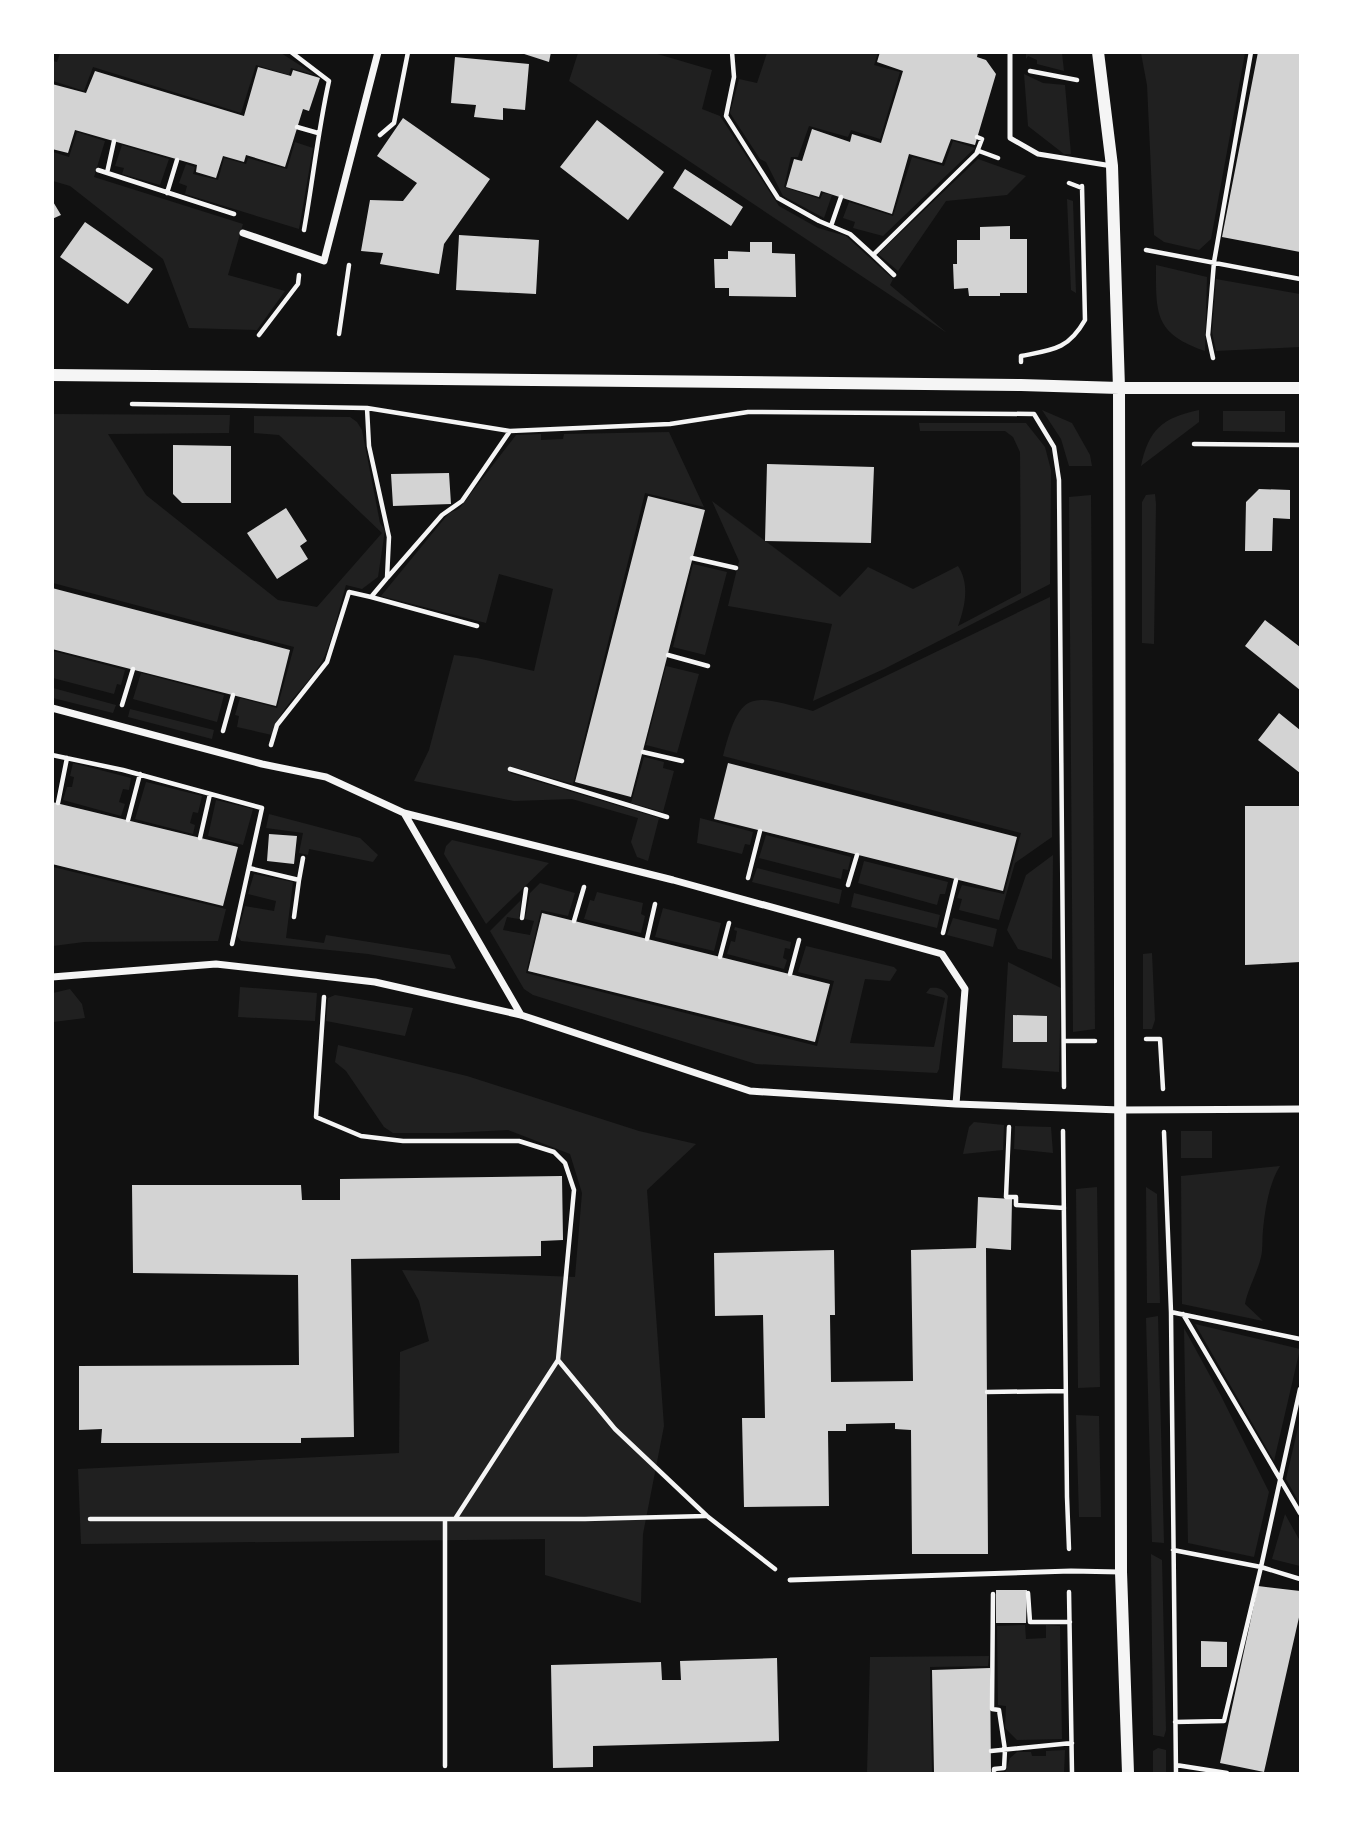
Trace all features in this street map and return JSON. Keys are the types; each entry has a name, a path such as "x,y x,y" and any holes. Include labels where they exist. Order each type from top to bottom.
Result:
{"street":[{"path":"243,233 324,261 378,52"},
{"path":"1098,52 1112,166 1119,388 1121,1572 1128,1773"},
{"path":"52,375 284,375 572,382 1300,388"},
{"path":"52,708 262,764 326,777 404,813 673,880 942,954 965,989 956,1104"},
{"path":"404,813 521,1015"},
{"path":"52,977 216,964 375,982 521,1015 750,1091 956,1104 1120,1110 1300,1110"}],"lane":[{"path":"1010,52 1010,138 1038,154 1112,166"},
{"path":"790,1580 1071,1571 1121,1572"}],"path":[{"path":"259,335 298,284 318,133 329,81 291,52"},
{"path":"732,52 734,77 726,116 778,198 850,234 894,275"},
{"path":"1213,358 1208,335 1214,262 1251,52"},
{"path":"1076,71 1078,80"},
{"path":"297,127 318,133"},
{"path":"873,255 977,153 982,139 977,137"},
{"path":"107,173 114,141"},
{"path":"977,153 979,151 1005,160"},
{"path":"167,193 177,159"},
{"path":"1021,356 1061,348 1077,334 1085,320 1081,161"},
{"path":"98,170 241,216"},
{"path":"1056,179 1082,188"},
{"path":"831,226 841,197"},
{"path":"1146,250 1300,279"},
{"path":"121,404 367,408 510,431 670,424 748,411 1034,414 1054,447 1059,480 1064,1088"},
{"path":"367,408 369,446 388,537 387,578"},
{"path":"371,597 442,515 462,501 510,431"},
{"path":"1194,444 1300,445"},
{"path":"692,558 736,568"},
{"path":"262,764 277,725 327,662 349,592 477,626"},
{"path":"668,655 708,666"},
{"path":"122,702 133,669"},
{"path":"224,728 233,695"},
{"path":"643,752 682,761"},
{"path":"52,755 140,774 262,808 231,949"},
{"path":"58,803 67,758"},
{"path":"510,769 667,817"},
{"path":"128,820 140,774"},
{"path":"200,838 210,794"},
{"path":"747,880 760,831"},
{"path":"848,885 856,855"},
{"path":"293,917 303,858"},
{"path":"249,868 299,880"},
{"path":"949,910 956,880"},
{"path":"574,921 584,887"},
{"path":"522,918 526,889"},
{"path":"648,939 655,904"},
{"path":"720,957 729,923"},
{"path":"790,974 799,940"},
{"path":"326,976 320,1030 316,1117 361,1136 403,1141 519,1141 554,1152 565,1163 573,1190 558,1360 454,1520"},
{"path":"1144,1039 1160,1039 1163,1090"},
{"path":"1064,1041 1097,1041"},
{"path":"1009,1106 1006,1197 1016,1197 1016,1205 1064,1208"},
{"path":"1063,1129 1066,1497 1071,1571 1066,1593 1070,1622 1072,1773"},
{"path":"1164,1136 1171,1312 1176,1773"},
{"path":"1171,1312 1300,1339"},
{"path":"1183,1314 1300,1513"},
{"path":"558,1360 615,1429 707,1516 790,1580"},
{"path":"1175,1722 1224,1721 1300,1389"},
{"path":"987,1392 1066,1391"},
{"path":"90,1519 585,1520 707,1516"},
{"path":"445,1520 445,1766"},
{"path":"1172,1550 1261,1567 1300,1579"},
{"path":"993,1586 992,1709 999,1710 1005,1750 1004,1768 994,1769 994,1773"},
{"path":"1028,1586 1030,1622 1070,1622"},
{"path":"991,1751 1072,1743"},
{"path":"1176,1765 1227,1773"}],"shaded area":[{"path":"60,53 281,53 315,75 291,68 289,75 256,65 241,113 93,67 84,91 53,81 53,61 57,62"},
{"path":"578,53 654,53 712,70 702,109 720,116 779,206 818,228 846,236 893,279 890,285 947,333 569,81"},
{"path":"767,53 878,53 874,65 900,72 880,139 851,130 848,137 809,126 798,157 791,157 784,187 820,199 823,193 832,195 824,218 783,196 766,162 760,159 730,113 739,79 757,83"},
{"path":"1026,53 1062,53 1064,71 1037,64 1037,60 1028,56 1026,59"},
{"path":"1141,53 1245,53 1211,239 1199,250 1164,242 1154,235 1147,85"},
{"path":"1024,74 1043,83 1065,85 1071,154 1064,154 1028,126"},
{"path":"77,132 105,141 94,177 243,224 228,275 285,291 257,330 189,328 163,259 70,186 53,181 53,152 69,157"},
{"path":"953,141 975,148 883,236 853,228 855,222 843,218 849,202 893,216 912,157 944,166"},
{"path":"295,142 313,148 299,229 185,194 187,186 179,183 186,164 195,167 193,174 218,180 224,158 246,164 248,158 287,169"},
{"path":"122,145 169,159 160,185 122,174 124,168 115,166"},
{"path":"978,159 1026,176 1007,195 946,201 898,271 878,254"},
{"path":"1067,199 1073,201 1076,293 1071,290"},
{"path":"1156,265 1207,277 1205,351 1176,337 1161,320 1156,297"},
{"path":"1216,279 1300,294 1300,347 1216,351 1212,332"},
{"path":"1042,410 1072,423 1090,455 1092,466 1069,466 1061,439"},
{"path":"1199,410 1199,422 1141,466 1148,443 1159,427 1175,417"},
{"path":"1223,411 1285,411 1285,432 1223,431"},
{"path":"52,414 230,415 229,433 108,434 146,495 278,600 317,607 382,533 279,435 254,433 254,416 350,417 357,422 362,430 380,523 385,530 378,577 362,589 346,585 325,656 287,706 272,735 237,727 239,716 235,715 240,698 277,708 294,647 53,583"},
{"path":"919,423 1026,423 1045,447 1051,470 1050,584 884,669 813,701 832,624 728,606 739,561 712,501 840,597 868,567 913,589 958,566 964,580 965,596 958,626 1021,593 1020,452 1013,437 1005,431 920,431"},
{"path":"669,432 704,507 645,493 573,784 512,767 510,773 659,818 648,861 637,857 631,842 638,818 572,799 514,801 414,781 429,750 454,655 534,671 553,589 499,574 486,623 381,596 449,513 459,509 516,435 541,434 541,440 563,439 564,434"},
{"path":"1155,494 1154,644 1142,643 1142,502 1146,495"},
{"path":"1091,495 1095,1029 1073,1032 1069,497"},
{"path":"693,564 727,572 705,655 673,647"},
{"path":"1050,597 1052,837 1015,863 999,920 959,910 962,899 957,898 962,885 1004,894 1021,833 723,756 736,718 743,707 752,702 762,700 813,711"},
{"path":"53,651 125,670 121,685 117,684 114,694 53,678"},
{"path":"666,666 699,674 677,753 646,745"},
{"path":"141,673 224,695 217,722 133,699"},
{"path":"53,688 116,705 113,713 53,698"},
{"path":"130,709 214,730 212,739 128,717"},
{"path":"644,757 664,762 663,768 674,771 663,812 631,803"},
{"path":"73,763 131,778 129,790 123,789 119,802 125,804 121,816 63,800 67,787 72,787 74,777 70,776"},
{"path":"146,782 202,796 198,813 193,812 190,823 195,825 193,834 135,819"},
{"path":"216,800 253,809 243,845 208,836"},
{"path":"269,814 360,838 378,855 373,862 309,849 308,855 299,853 303,833 266,828"},
{"path":"700,818 753,832 750,845 745,844 742,854 697,843"},
{"path":"766,835 851,857 848,870 843,869 841,879 759,858"},
{"path":"452,840 549,863 486,924 444,854 446,846"},
{"path":"1053,855 1052,959 1018,949 1007,930 1026,875"},
{"path":"864,861 948,882 945,894 940,894 937,905 858,883"},
{"path":"53,867 226,909 218,941 84,942 53,946"},
{"path":"757,868 842,890 839,904 752,882"},
{"path":"254,874 293,882 286,938 324,943 326,935 450,955 456,968 368,954 241,941 237,936 245,906 274,911 276,901 248,894"},
{"path":"540,883 575,893 568,916 541,910 526,973 817,1046 834,981 798,972 806,946 894,967 897,970 890,981 865,979 850,1043 934,1047 945,998 926,993 930,988 944,991 948,996 939,1069 937,1073 756,1064 533,995 524,989 490,931 521,900 519,919 507,917 503,930 530,935 534,921 525,919 530,893"},
{"path":"597,892 643,903 641,914 645,916 641,933 584,919 590,900 594,901"},
{"path":"854,893 940,915 937,928 851,907"},
{"path":"663,908 721,923 714,951 655,937"},
{"path":"953,918 997,929 993,947 947,935"},
{"path":"735,927 791,942 790,949 785,948 783,958 787,960 784,969 727,954 731,941 735,942"},
{"path":"1152,953 1155,1020 1152,1029 1143,1029 1143,954"},
{"path":"1008,962 1061,988 1059,1072 1002,1068"},
{"path":"240,987 317,993 315,1021 238,1017"},
{"path":"70,989 82,1004 85,1018 53,1022 53,993"},
{"path":"335,995 413,1008 405,1036 326,1021 328,998"},
{"path":"338,1045 467,1076 639,1131 696,1144 647,1190 664,1426 643,1534 641,1603 545,1575 545,1539 81,1544 78,1469 399,1453 400,1352 429,1341 419,1301 402,1270 575,1277 582,1193 570,1154 508,1130 393,1133 384,1127 346,1071 335,1062"},
{"path":"974,1122 1004,1125 1003,1150 963,1154 969,1127"},
{"path":"1015,1126 1051,1127 1053,1153 1014,1149"},
{"path":"1181,1131 1212,1131 1212,1158 1181,1158"},
{"path":"1280,1166 1268,1197 1261,1257 1245,1304 1263,1321 1182,1304 1181,1176"},
{"path":"1097,1187 1100,1387 1078,1388 1076,1189"},
{"path":"1146,1187 1157,1194 1160,1303 1147,1303"},
{"path":"1158,1316 1164,1543 1152,1542 1146,1318"},
{"path":"1195,1324 1300,1349 1274,1461"},
{"path":"1184,1328 1269,1492 1254,1557 1188,1543"},
{"path":"1076,1415 1099,1416 1101,1517 1079,1517"},
{"path":"1300,1419 1300,1504 1286,1479"},
{"path":"1285,1514 1300,1541 1300,1566 1272,1559"},
{"path":"1151,1554 1162,1560 1164,1737 1153,1735"},
{"path":"1025,1625 1026,1639 1046,1638 1046,1625 1060,1626 1062,1739 1017,1740 1005,1728 1006,1706 998,1705 997,1626"},
{"path":"989,1656 988,1666 930,1667 932,1773 867,1773 870,1657"},
{"path":"1158,1748 1166,1750 1166,1773 1153,1773 1153,1751"},
{"path":"1065,1750 1064,1773 1005,1773 1010,1758 1017,1752 1046,1756 1046,1751"}],"building":[{"path":"518,52 551,52 549,62"},
{"path":"880,52 978,52 977,57 986,60 996,74 975,145 951,139 942,163 909,154 892,214 821,191 819,197 786,187 794,159 802,161 812,129 850,142 852,134 881,143 903,71 877,62"},
{"path":"1258,52 1300,52 1300,252 1222,237"},
{"path":"455,57 529,64 525,110 503,108 503,120 474,117 476,105 451,103"},
{"path":"258,67 291,76 293,70 320,78 309,111 303,109 285,167 246,155 244,162 223,156 216,178 196,172 197,165 75,130 68,153 52,149 52,84 86,93 95,71 244,116"},
{"path":"403,118 490,179 444,244 439,274 380,264 383,253 361,251 370,200 403,201 417,183 377,156"},
{"path":"597,120 664,172 628,220 560,167"},
{"path":"685,169 743,207 731,226 673,188"},
{"path":"52,200 61,215 52,219"},
{"path":"85,222 153,269 128,304 60,257"},
{"path":"1010,226 1010,239 1027,239 1027,293 969,296 968,288 954,289 953,264 957,264 957,240 980,240 980,227"},
{"path":"459,235 539,240 536,294 456,290"},
{"path":"750,242 772,242 772,253 795,254 796,297 729,296 729,288 715,288 714,259 728,259 728,251 750,252"},
{"path":"173,445 231,446 231,503 182,503 173,494"},
{"path":"767,464 874,467 871,543 765,541"},
{"path":"449,473 451,504 393,506 391,474"},
{"path":"1259,489 1290,490 1290,519 1273,518 1272,551 1245,551 1246,502"},
{"path":"648,496 705,510 631,797 575,782"},
{"path":"286,508 307,541 300,546 308,559 277,579 247,533"},
{"path":"52,588 290,650 276,706 52,649"},
{"path":"1265,620 1300,647 1300,690 1245,646"},
{"path":"1279,713 1300,730 1300,773 1258,740"},
{"path":"728,763 1017,837 1003,891 714,819"},
{"path":"52,802 238,847 223,906 52,864"},
{"path":"1245,806 1300,806 1300,962 1245,965"},
{"path":"269,834 297,836 294,864 267,861"},
{"path":"542,913 830,984 815,1042 528,971"},
{"path":"1013,1015 1047,1016 1047,1042 1013,1042"},
{"path":"562,1176 563,1240 541,1241 541,1256 351,1259 354,1437 301,1438 301,1443 101,1443 102,1429 79,1430 79,1366 299,1365 298,1275 133,1273 132,1185 301,1185 302,1200 340,1200 340,1179"},
{"path":"978,1197 1012,1199 1011,1250 986,1248 988,1554 912,1554 911,1430 895,1429 895,1423 846,1424 846,1431 828,1431 829,1506 744,1507 742,1418 765,1418 763,1315 715,1316 714,1253 834,1250 835,1315 830,1315 831,1382 913,1381 911,1250 976,1248"},
{"path":"1258,1586 1300,1591 1300,1613 1264,1772 1220,1763"},
{"path":"996,1590 1027,1590 1026,1623 996,1623"},
{"path":"1201,1641 1227,1642 1227,1667 1201,1667"},
{"path":"777,1658 779,1741 593,1746 593,1767 553,1768 551,1665 661,1662 662,1680 681,1680 680,1661"},
{"path":"990,1668 991,1773 934,1773 932,1670"}]}
